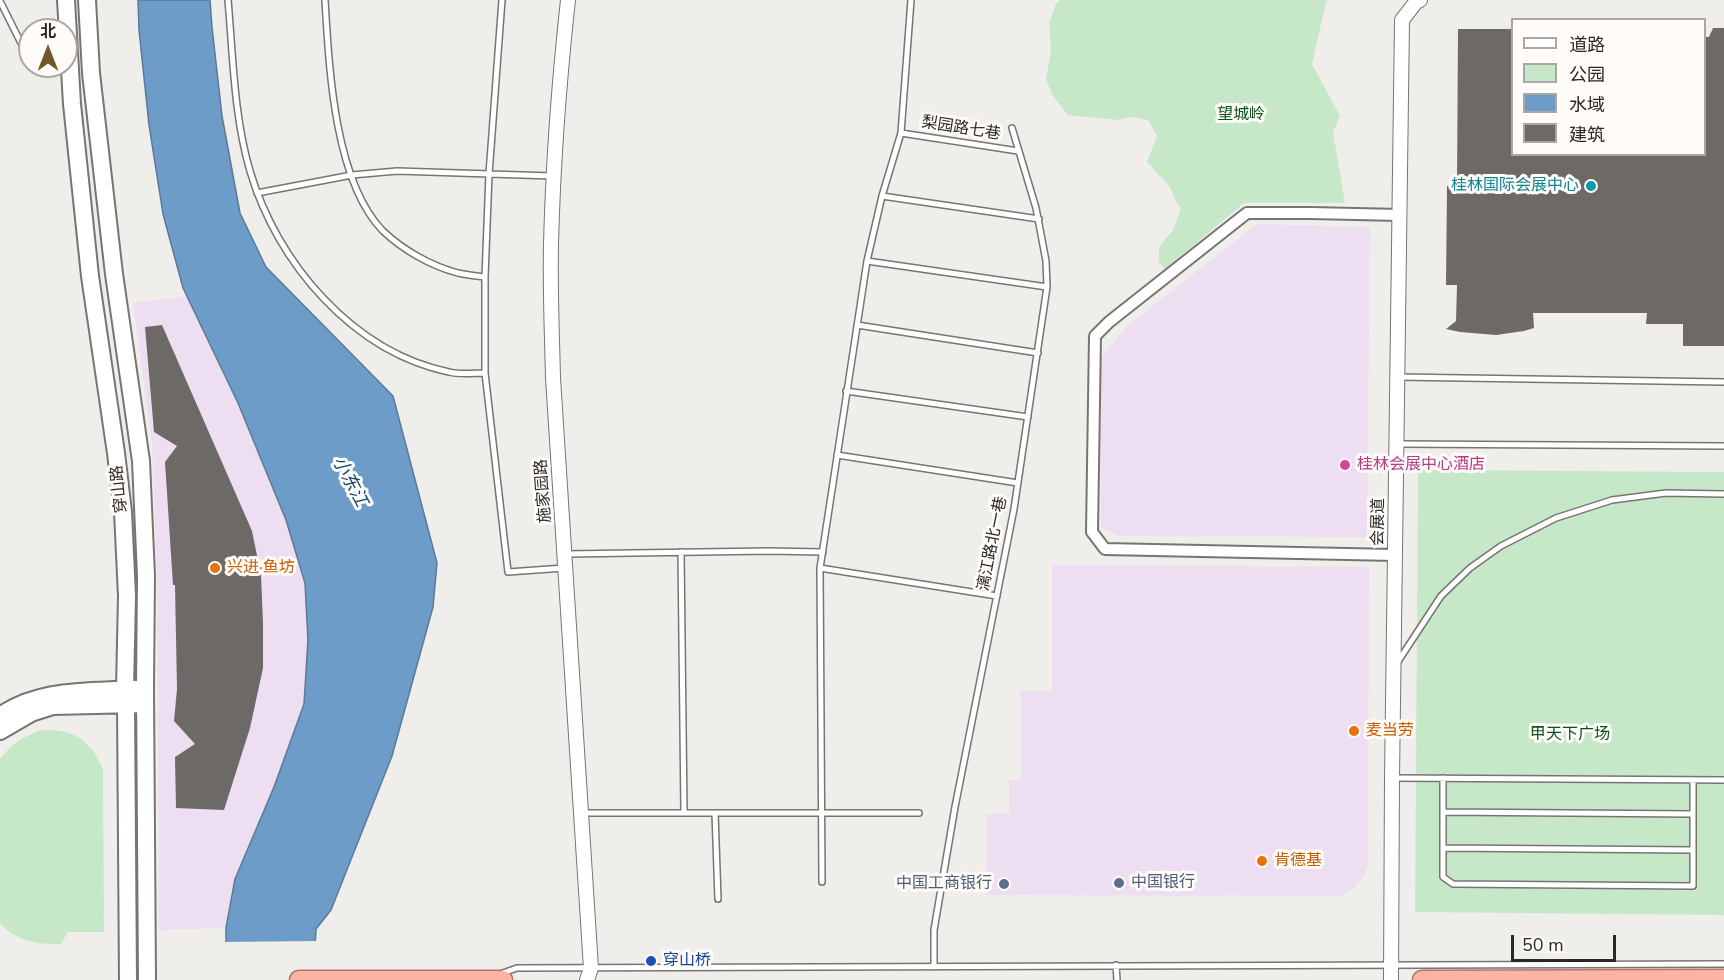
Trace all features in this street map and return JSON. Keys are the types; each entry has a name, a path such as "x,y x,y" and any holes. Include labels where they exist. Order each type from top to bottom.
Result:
{"highway":[{"path":"1422,980 1724,979"},
{"path":"299,980 502,980"}],"main road":[{"name":"穿山路","path":"66,0 67,18"},
{"name":"穿山路","path":"87,0 90,63 114,274 141,461 146,576 147,980"},
{"name":"穿山路","path":"70,78 90,276 123,512 127,596 128,980"},
{"path":"0,716 26,701 50,694 126,697"},
{"path":"0,731 31,713 53,706 145,696"}],"street":[{"name":"施家园路","path":"568,0 557,114 551,246 553,356 589,974"},
{"name":"会展道","path":"1391,980 1402,20 1420,0"},
{"path":"1395,555 1105,549 1092,532 1095,336 1109,322 1247,213 1400,215"}],"lane":[{"path":"228,0 234,70 250,170 257,193 281,244 315,290 362,333 386,349 419,364 451,373 485,373"},
{"path":"325,0 335,108 352,175 365,206 383,230 404,248 429,263 459,273 485,277"},
{"path":"502,0 489,174 485,277 485,373 508,572 565,561 681,552 823,552"},
{"path":"822,882 820,568 867,261 882,196 901,133 911,0"},
{"path":"0,1 18,37"},
{"path":"78,62 90,63"},
{"name":"漓江路北一巷","path":"934,967 934,930 955,807 1018,483 1047,287 1046,261 1039,219 1012,128"},
{"name":"梨园路七巷","path":"901,133 1018,151"},
{"path":"257,193 352,175 397,171 554,176"},
{"path":"882,196 1039,219"},
{"path":"867,261 1047,287"},
{"path":"856,325 1038,353"},
{"path":"1398,377 1724,382"},
{"path":"846,391 1028,417"},
{"path":"1398,444 1724,446"},
{"path":"837,455 1018,483"},
{"path":"1394,668 1441,596 1470,568 1501,546 1556,518 1612,500 1666,494 1724,494"},
{"path":"681,552 684,813"},
{"path":"820,568 997,596"},
{"path":"1392,778 1724,780"},
{"path":"1443,778 1443,877 1453,884 1693,886 1693,780"},
{"path":"1443,812 1693,814"},
{"path":"581,813 919,813"},
{"path":"715,813 718,899"},
{"path":"1443,848 1693,850"},
{"path":"481,980 517,968 589,974 1116,965 1724,964"},
{"path":"1116,965 1117,980"}],"shaded area":[{"path":"1257,224 1370,227 1367,537 1119,536 1101,527 1100,359 1126,327"},
{"path":"187,296 238,403 286,520 305,583 308,640 304,704 274,787 235,879 226,928 159,930 157,573 152,444 133,303"},
{"path":"1052,565 1369,567 1368,866 1362,879 1352,890 1339,896 986,895 986,814 1009,814 1009,780 1021,780 1021,691 1052,691"}],"green space":[{"name":"望城岭","path":"1060,0 1328,0 1312,64 1340,116 1333,132 1345,203 1244,203 1165,269 1159,262 1159,247 1173,230 1181,208 1170,187 1147,162 1157,136 1148,120 1131,117 1116,120 1068,115 1053,96 1046,80 1051,51 1049,23 1056,4"},
{"name":"甲天下广场","path":"1418,470 1724,472 1724,915 1415,912"},
{"path":"42,730 63,732 80,738 93,751 103,769 104,932 68,932 61,944 28,941 13,934 0,923 0,759 18,741"}],"water":[{"name":"小东江","path":"138,0 210,0 222,116 240,213 266,267 393,396 437,563 433,607 392,756 331,910 316,929 313,980 226,980 226,928 235,879 274,787 304,704 308,640 305,583 286,520 238,403 183,288 163,214 149,125"}],"pier":[{"path":"318,941 316,980 223,980 223,942"}],"building":[{"name":"桂林国际会展中心","path":"1713,28 1724,28 1724,346 1683,346 1683,324 1646,324 1647,313 1533,313 1534,328 1496,335 1446,329 1456,321 1457,285 1446,285 1447,186 1457,187 1458,29 1511,29 1511,156 1706,156 1706,37 1709,37"},
{"name":"兴进·鱼坊","path":"162,325 252,531 261,575 263,668 250,728 224,810 176,808 175,757 195,744 174,721 177,689 175,585 173,585 165,462 177,446 154,432 145,327"}],"place":[{"name":"桂林国际会展中心","path":"1591,186"},
{"name":"桂林会展中心酒店","path":"1345,465"},
{"name":"兴进·鱼坊","path":"215,568"},
{"name":"麦当劳","path":"1354,731"},
{"name":"肯德基","path":"1262,861"},
{"name":"中国银行","path":"1119,883"},
{"name":"中国工商银行","path":"1004,884"},
{"name":"穿山桥","path":"651,961"}]}
